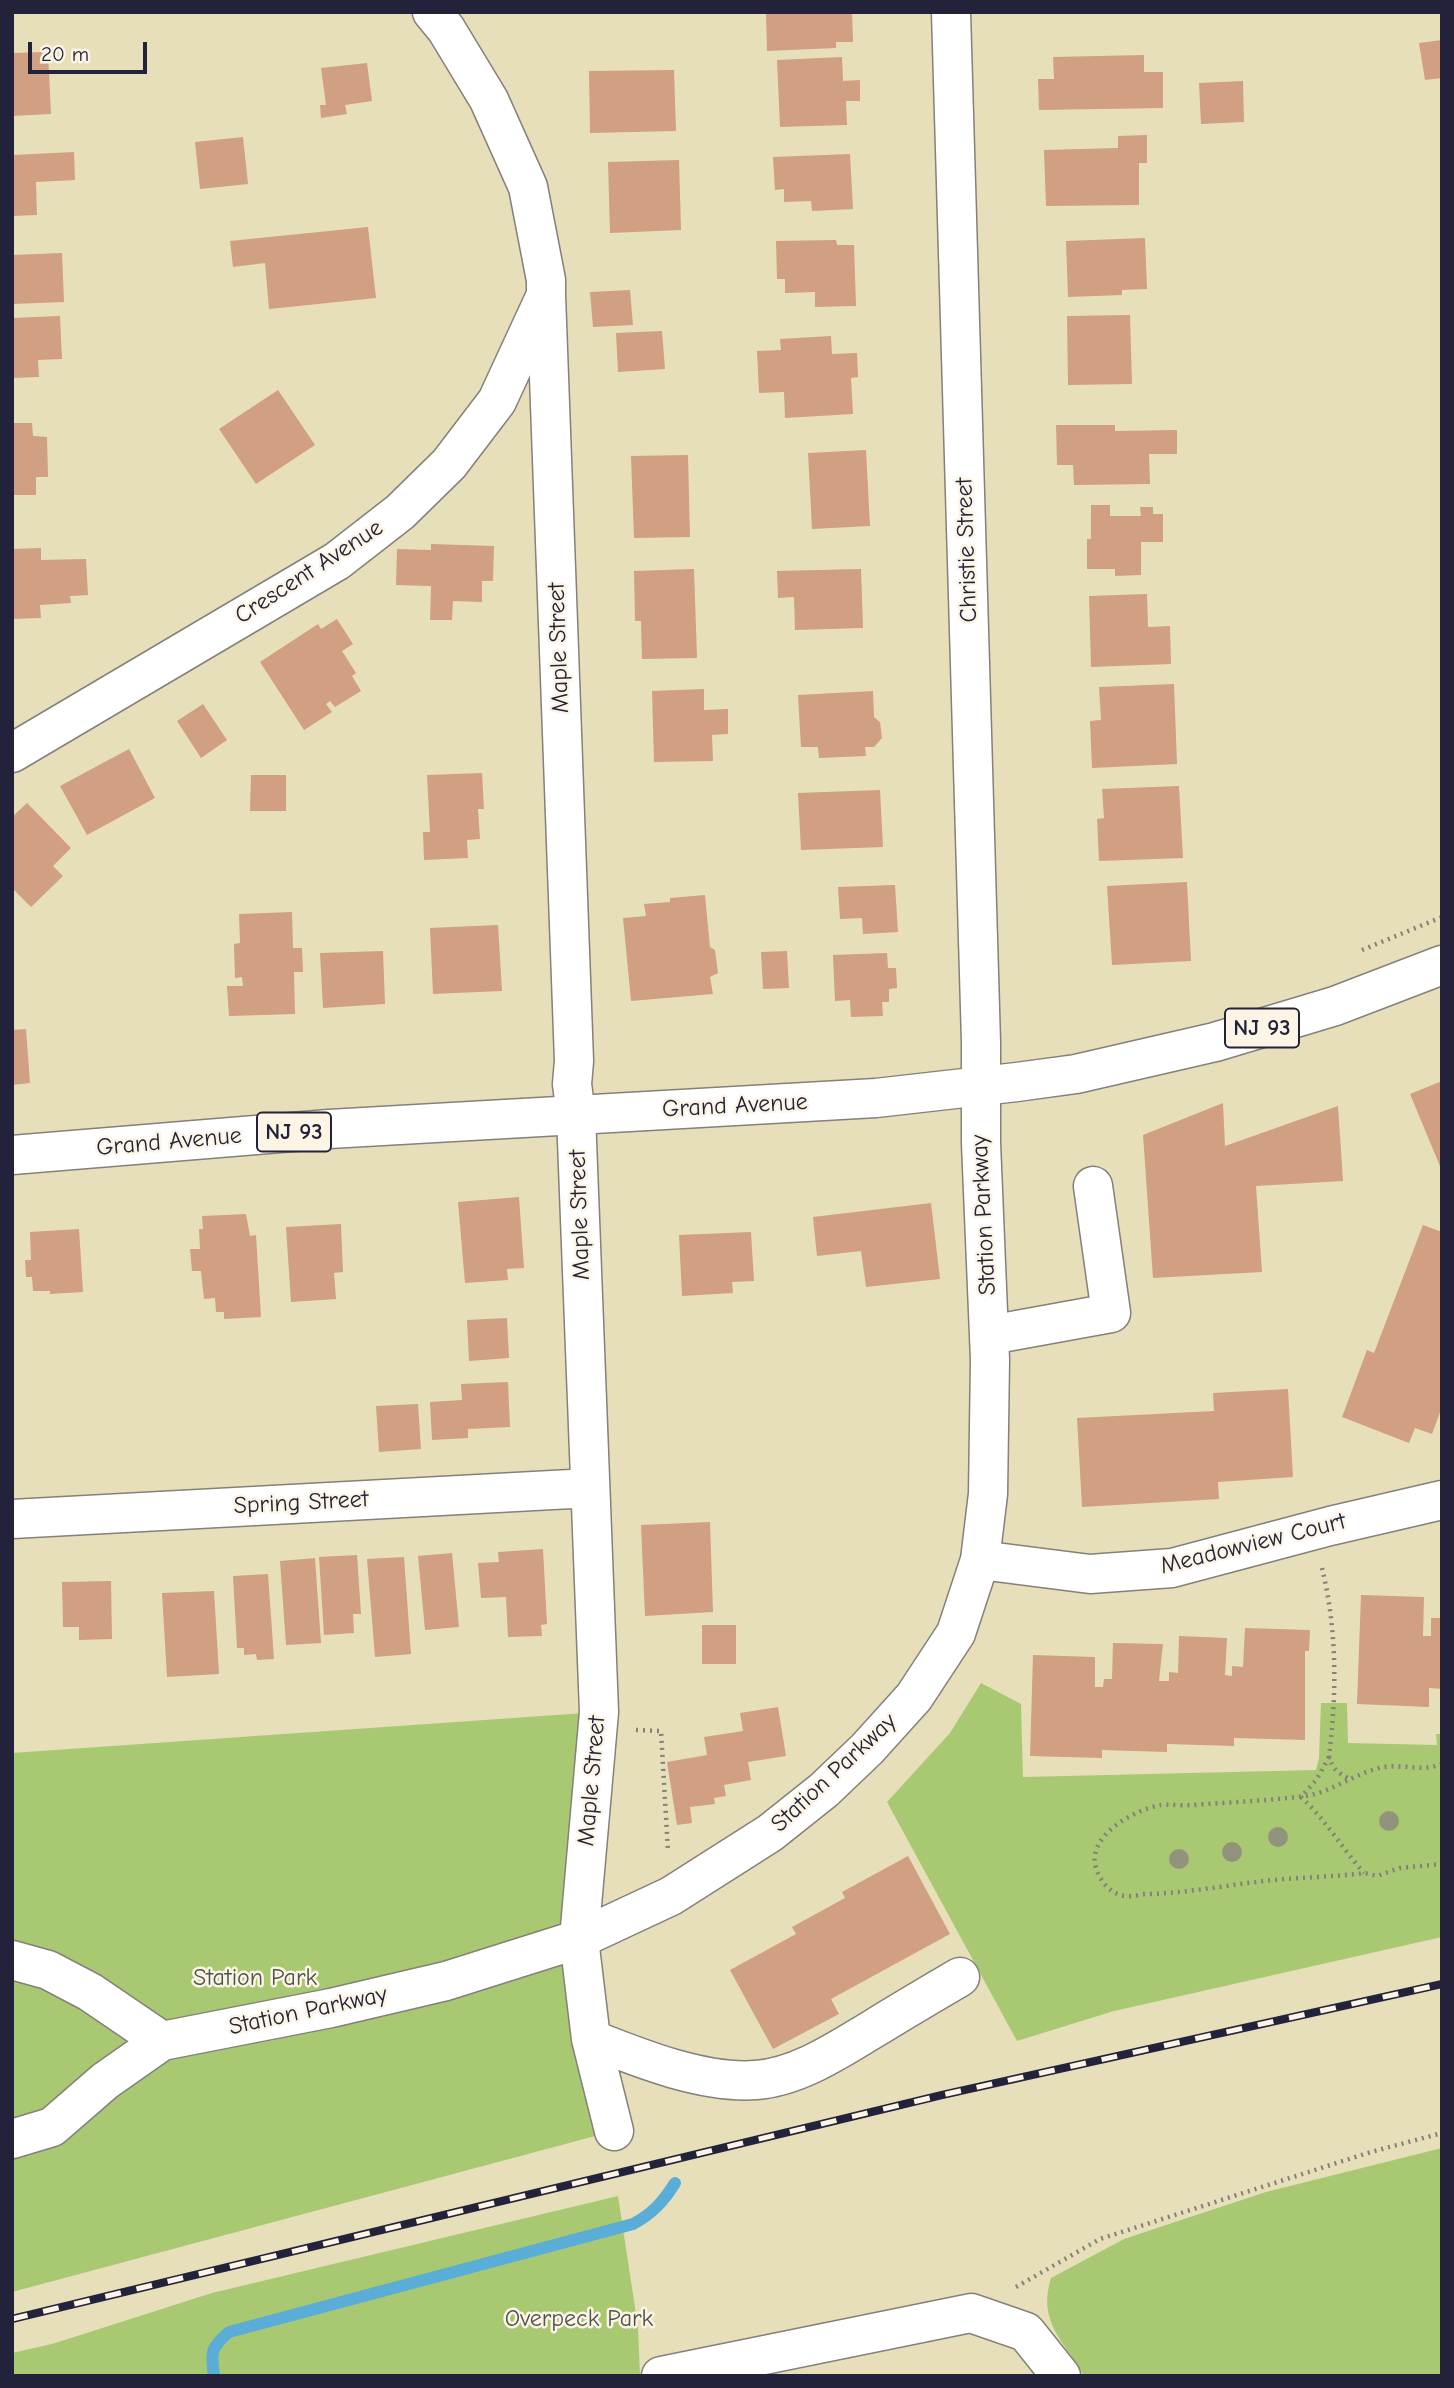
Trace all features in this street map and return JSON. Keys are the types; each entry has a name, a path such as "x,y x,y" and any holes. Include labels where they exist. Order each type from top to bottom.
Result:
{"street":[{"name":"Crescent Avenue","path":"12,753 337,561 400,512 449,464 497,401 546,295 547,280 528,187 489,100 446,29 432,12"},
{"name":"Christie Street","path":"951,12 981,1042 980,1087"},
{"name":"Maple Street","path":"546,295 574,1061 572,1084 576,1115 599,1712 579,1939 591,2039 614,2131"},
{"name":"Grand Avenue","path":"12,1156 329,1129 876,1098 980,1087 1076,1074 1215,1042 1335,1006 1442,965"},
{"name":"Station Parkway","path":"12,2139 52,2127 105,2081 162,2041 331,2008 526,1958 579,1939 671,1896 769,1833 824,1790 891,1723 914,1697 956,1633 980,1560 988,1494 991,1423 980,1087"},
{"path":"990,1335 1111,1313 1093,1186"},
{"name":"Spring Street","path":"12,1519 590,1488"},
{"name":"Meadowview Court","path":"980,1560 1090,1574 1172,1568 1313,1530 1442,1500"},
{"path":"12,1960 48,1970 90,1992 162,2041"},
{"path":"591,2039 650,2062 726,2078 756,2080 789,2073 836,2051 960,1977"},
{"path":"661,2376 971,2313 1026,2332 1061,2376"}],"path":[{"path":"1354,953 1442,917"},
{"path":"1313,1530 1327,1588 1333,1631 1335,1675 1329,1756 1337,1772 1350,1779"},
{"path":"596,1729 660,1731 671,1896"},
{"path":"1301,1797 1317,1779 1329,1756"},
{"path":"1442,1764 1427,1768 1384,1767 1350,1779 1323,1793 1301,1797 1262,1802 1162,1805 1124,1819 1107,1832 1094,1858 1096,1870 1104,1883 1114,1892 1126,1896 1169,1894 1275,1880 1364,1873 1377,1876 1417,1864 1442,1864"},
{"path":"1301,1797 1315,1810 1364,1873"},
{"path":"971,2313 1100,2239 1358,2156 1442,2133"}],"green space":[{"path":"981,1683 1021,1704 1023,1777 1316,1770 1321,1703 1347,1703 1348,1743 1437,1745 1436,1734 1442,1734 1442,1937 1114,2011 1017,2041 887,1802 950,1733"},
{"name":"Station Park","path":"599,1712 579,1939 614,2131 12,2292 12,1753"},
{"path":"1442,2148 1442,2376 1084,2376 1050,2319 1047,2307 1051,2278 1124,2239 1266,2192"},
{"name":"Overpeck Park","path":"618,2196 638,2327 640,2376 12,2376 12,2353 52,2344 212,2293"}],"building":[{"path":"766,12 852,12 853,42 836,42 836,48 767,51"},
{"path":"1442,40 1442,78 1425,80 1419,43"},
{"path":"48,52 51,114 12,116 12,53"},
{"path":"1144,55 1144,72 1163,72 1163,108 1039,110 1038,79 1054,79 1053,57"},
{"path":"842,57 843,81 860,80 860,101 846,101 847,125 780,127 777,60"},
{"path":"367,63 372,101 345,105 347,114 321,118 320,105 326,105 321,68"},
{"path":"674,70 676,131 590,133 589,71"},
{"path":"1243,81 1244,122 1201,124 1199,83"},
{"path":"1147,135 1147,163 1139,163 1139,205 1046,206 1044,150 1118,148 1118,136"},
{"path":"243,137 248,184 200,189 195,142"},
{"path":"74,152 75,180 36,182 37,215 12,216 12,155"},
{"path":"850,154 853,209 812,211 811,201 784,202 784,189 775,190 773,157"},
{"path":"679,160 681,230 610,233 608,162"},
{"path":"368,227 376,298 269,309 265,263 233,267 230,241"},
{"path":"1145,238 1147,289 1122,290 1122,295 1068,297 1066,241"},
{"path":"836,240 837,245 854,245 856,306 815,307 815,292 785,293 785,279 777,279 776,241"},
{"path":"62,253 64,302 12,304 12,255"},
{"path":"630,290 633,325 593,327 590,292"},
{"path":"1130,315 1132,384 1068,385 1067,316"},
{"path":"60,316 62,359 38,360 39,377 12,378 12,318"},
{"path":"662,331 665,369 618,372 616,333"},
{"path":"831,336 832,354 857,353 858,377 851,378 853,414 785,418 784,392 759,393 757,351 781,350 780,339"},
{"path":"278,390 315,445 256,484 219,429"},
{"path":"12,423 32,423 33,436 47,437 48,477 36,477 36,495 12,495"},
{"path":"1056,425 1115,425 1115,431 1177,430 1177,454 1149,454 1150,484 1074,485 1073,465 1057,465"},
{"path":"866,450 870,526 812,529 808,453"},
{"path":"688,455 690,537 634,538 631,456"},
{"path":"1091,505 1110,505 1110,516 1141,516 1140,507 1153,507 1153,514 1163,514 1163,542 1141,542 1141,575 1115,576 1115,569 1087,569 1087,539 1091,539"},
{"path":"431,544 494,546 493,581 482,581 482,602 453,601 452,620 430,620 431,586 396,585 397,549 431,550"},
{"path":"41,548 41,560 86,559 88,595 70,596 71,603 40,605 41,618 12,619 12,549"},
{"path":"694,569 697,658 642,659 641,621 635,621 634,571"},
{"path":"861,569 863,628 795,630 794,597 778,598 777,571"},
{"path":"1147,594 1148,627 1170,626 1171,664 1091,667 1089,596"},
{"path":"337,619 353,644 342,651 356,673 352,676 361,691 335,707 330,701 326,704 332,712 304,730 260,662 318,624 321,629"},
{"path":"1174,684 1177,764 1092,768 1090,721 1101,720 1099,687"},
{"path":"704,689 704,710 728,709 728,734 712,735 713,761 654,762 652,691"},
{"path":"873,691 874,717 880,722 882,738 874,747 865,747 866,756 819,758 818,747 801,747 798,695"},
{"path":"203,704 227,740 201,758 177,721"},
{"path":"129,749 155,798 87,835 60,786"},
{"path":"482,773 484,809 478,809 480,839 467,840 468,858 424,860 423,832 430,832 427,775"},
{"path":"251,775 286,775 286,811 250,811"},
{"path":"1179,786 1183,858 1099,861 1097,819 1104,818 1102,789"},
{"path":"880,790 883,847 801,850 798,793"},
{"path":"27,803 71,848 53,866 63,876 31,907 12,888 12,817"},
{"path":"1187,882 1191,961 1112,965 1107,886"},
{"path":"895,885 898,932 863,934 862,918 840,919 838,887"},
{"path":"705,895 710,947 715,950 718,973 710,977 713,994 631,1001 623,918 646,916 644,904 670,902 670,898"},
{"path":"292,912 293,948 302,948 303,972 294,972 295,1014 229,1016 227,986 243,986 242,977 235,978 234,944 240,943 239,914"},
{"path":"498,925 502,991 433,994 430,928"},
{"path":"383,951 385,1004 323,1008 320,953"},
{"path":"787,951 789,988 763,989 761,952"},
{"path":"887,953 888,968 896,968 897,988 889,989 889,1002 882,1002 883,1016 851,1017 850,1000 835,1001 833,955"},
{"path":"26,1029 30,1083 12,1085 12,1030"},
{"path":"1442,1081 1442,1171 1410,1094"},
{"path":"1223,1103 1225,1146 1338,1106 1343,1181 1256,1186 1262,1272 1153,1278 1143,1135"},
{"path":"519,1197 524,1268 507,1269 508,1280 465,1283 458,1202"},
{"path":"931,1203 940,1279 866,1287 861,1251 817,1256 813,1217"},
{"path":"246,1214 250,1236 256,1235 261,1317 224,1319 224,1312 216,1312 215,1298 204,1299 201,1271 192,1271 190,1249 200,1249 199,1229 203,1229 202,1216"},
{"path":"341,1224 343,1272 334,1273 336,1299 291,1302 286,1227"},
{"path":"1423,1225 1442,1232 1442,1407 1432,1434 1415,1428 1409,1443 1342,1417 1367,1350 1374,1353"},
{"path":"79,1229 83,1292 50,1294 50,1291 33,1291 32,1277 26,1277 25,1260 31,1260 30,1232"},
{"path":"751,1232 754,1281 732,1282 733,1293 682,1296 679,1235"},
{"path":"507,1318 509,1358 469,1361 467,1320"},
{"path":"508,1382 510,1427 468,1429 468,1438 432,1440 430,1402 462,1400 461,1384"},
{"path":"1288,1389 1293,1477 1218,1482 1219,1499 1082,1507 1077,1418 1214,1411 1213,1393"},
{"path":"418,1404 421,1449 379,1452 376,1406"},
{"path":"710,1522 713,1612 645,1616 641,1525"},
{"path":"543,1549 547,1624 541,1625 542,1636 508,1637 506,1597 481,1598 478,1563 499,1562 498,1552"},
{"path":"452,1553 459,1627 425,1630 418,1556"},
{"path":"357,1555 361,1614 353,1614 354,1633 324,1635 319,1557"},
{"path":"404,1557 411,1654 375,1657 367,1559"},
{"path":"315,1558 321,1643 286,1645 280,1561"},
{"path":"268,1574 274,1659 257,1660 256,1654 244,1655 244,1648 237,1648 233,1576"},
{"path":"111,1581 112,1639 79,1640 79,1627 63,1627 62,1582"},
{"path":"214,1591 219,1674 167,1677 162,1593"},
{"path":"1361,1595 1424,1597 1423,1636 1431,1636 1431,1618 1442,1618 1442,1689 1429,1688 1429,1707 1357,1704"},
{"path":"702,1625 736,1625 736,1664 702,1664"},
{"path":"1245,1628 1310,1630 1309,1651 1305,1651 1305,1740 1234,1738 1234,1746 1167,1744 1167,1752 1102,1750 1102,1758 1030,1756 1033,1655 1095,1657 1095,1687 1103,1687 1104,1679 1112,1679 1113,1643 1163,1644 1159,1681 1169,1681 1169,1672 1178,1673 1179,1636 1227,1638 1225,1675 1232,1676 1232,1666 1243,1667"},
{"path":"778,1707 786,1756 748,1762 751,1780 724,1785 726,1796 714,1798 715,1804 690,1807 692,1823 677,1825 667,1762 707,1755 704,1737 743,1731 740,1713"},
{"path":"908,1856 950,1934 831,1999 839,2014 773,2049 730,1970 796,1934 792,1927 845,1898 842,1892"}],"waterway":[{"path":"214,2376 213,2351 229,2332 633,2224 657,2207 675,2183"}],"railway":[{"path":"12,2319 942,2095 1442,1984"}]}
